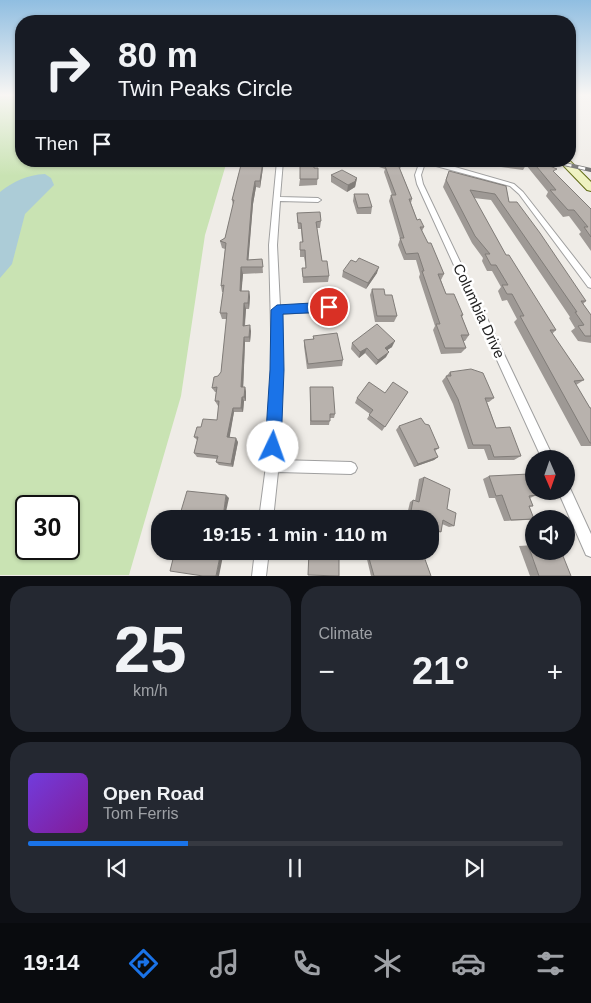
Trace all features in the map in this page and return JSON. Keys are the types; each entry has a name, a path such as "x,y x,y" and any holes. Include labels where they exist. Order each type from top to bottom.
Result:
{"main road":[{"path":"570,167 591,188"}],"street":[{"path":"267,510 272,466 277,370 277,310 273,245 280,167"},
{"name":"Columbia Drive","path":"421,167 418,175 420,184 544,450"},
{"path":"446,167 512,185 521,193 591,285"},
{"path":"277,200 318,200"},
{"path":"277,310 329,307"},
{"path":"272,466 350,468"},
{"path":"568,500 591,550"},
{"path":"259,576 261,560"}],"green space":[{"path":"0,122 15,122 15,167 225,167 205,235 181,396 129,575 0,575"}],"water":[{"path":"45,174 51,178 54,185 25,214 12,264 0,278 0,192 21,179"}],"building":[{"path":"240,167 262,167 260,181 255,181 252,198 247,260 262,259 263,267 241,267 240,291 249,291 248,303 244,303 243,326 250,325 249,337 244,337 241,387 245,387 244,397 242,397 241,408 233,408 227,437 236,438 231,464 216,462 218,456 194,453 198,437 194,437 197,427 201,427 203,419 217,420 219,401 215,401 217,387 212,388 214,377 218,376 221,372 227,313 220,313 224,285 221,286 226,243 220,241 225,238 234,200 232,200"},
{"path":"300,167 318,168 318,179 300,179"},
{"path":"385,167 399,167 412,199 409,199 417,220 420,219 424,227 420,227 428,243 431,243 444,274 438,274 446,294 454,294 463,315 461,315 469,335 461,335 466,348 445,348 436,324 440,324 422,271 424,271 418,253 406,254 400,238 404,238 391,195 396,195"},
{"path":"537,167 552,167 557,169 553,171 591,209 591,237 584,227 588,227 574,210 568,210 550,190 556,190"},
{"path":"342,170 357,178 356,181 348,185 331,175"},
{"path":"449,171 506,186 509,202 517,202 586,301 581,301 591,315 591,336 585,336 578,326 584,325 575,312 577,312 495,194 470,190 506,255 509,255 556,330 550,330 584,380 574,381 591,408 591,443 520,316 524,316 512,294 507,294 502,285 508,285 496,265 491,265 485,254 490,254 475,236 446,180"},
{"path":"354,194 368,194 372,207 358,208"},
{"path":"320,212 321,221 316,222 322,261 327,261 329,276 303,277 302,268 306,268 305,250 300,250 300,242 303,242 301,223 298,223 297,213"},
{"path":"359,258 379,267 368,283 343,271 351,260 356,262"},
{"path":"372,289 384,289 385,295 392,295 397,316 377,316"},
{"path":"377,324 395,341 385,348 389,352 378,360 367,348 360,352 352,343"},
{"path":"337,333 343,360 308,364 304,340 314,339 313,336"},
{"path":"471,369 483,373 494,398 485,398 496,428 510,427 521,456 494,457 490,445 473,445 458,399 446,376 451,376 450,372"},
{"path":"369,382 385,393 393,382 408,392 385,427 369,415 373,410 357,398"},
{"path":"310,387 333,387 335,414 330,414 330,421 311,421"},
{"path":"421,418 425,424 429,425 439,448 434,449 438,457 418,464 399,426"},
{"path":"525,474 525,500 531,500 533,506 529,506 531,510 525,510 525,519 511,520 502,495 496,496 489,476"},
{"path":"424,477 450,489 447,509 456,513 454,526 443,520 441,532 439,531 439,510 411,510 413,500 419,502"},
{"path":"187,491 226,495 224,510 181,510"},
{"path":"173,560 219,560 216,576 170,571"},
{"path":"309,560 339,560 339,576 308,575"},
{"path":"370,560 425,560 431,576 374,576"},
{"path":"533,560 565,560 571,576 539,576"}],"railway":[{"path":"576,167 591,170"}],"route":[{"path":"273,447 277,370 277,310 329,307"}]}
